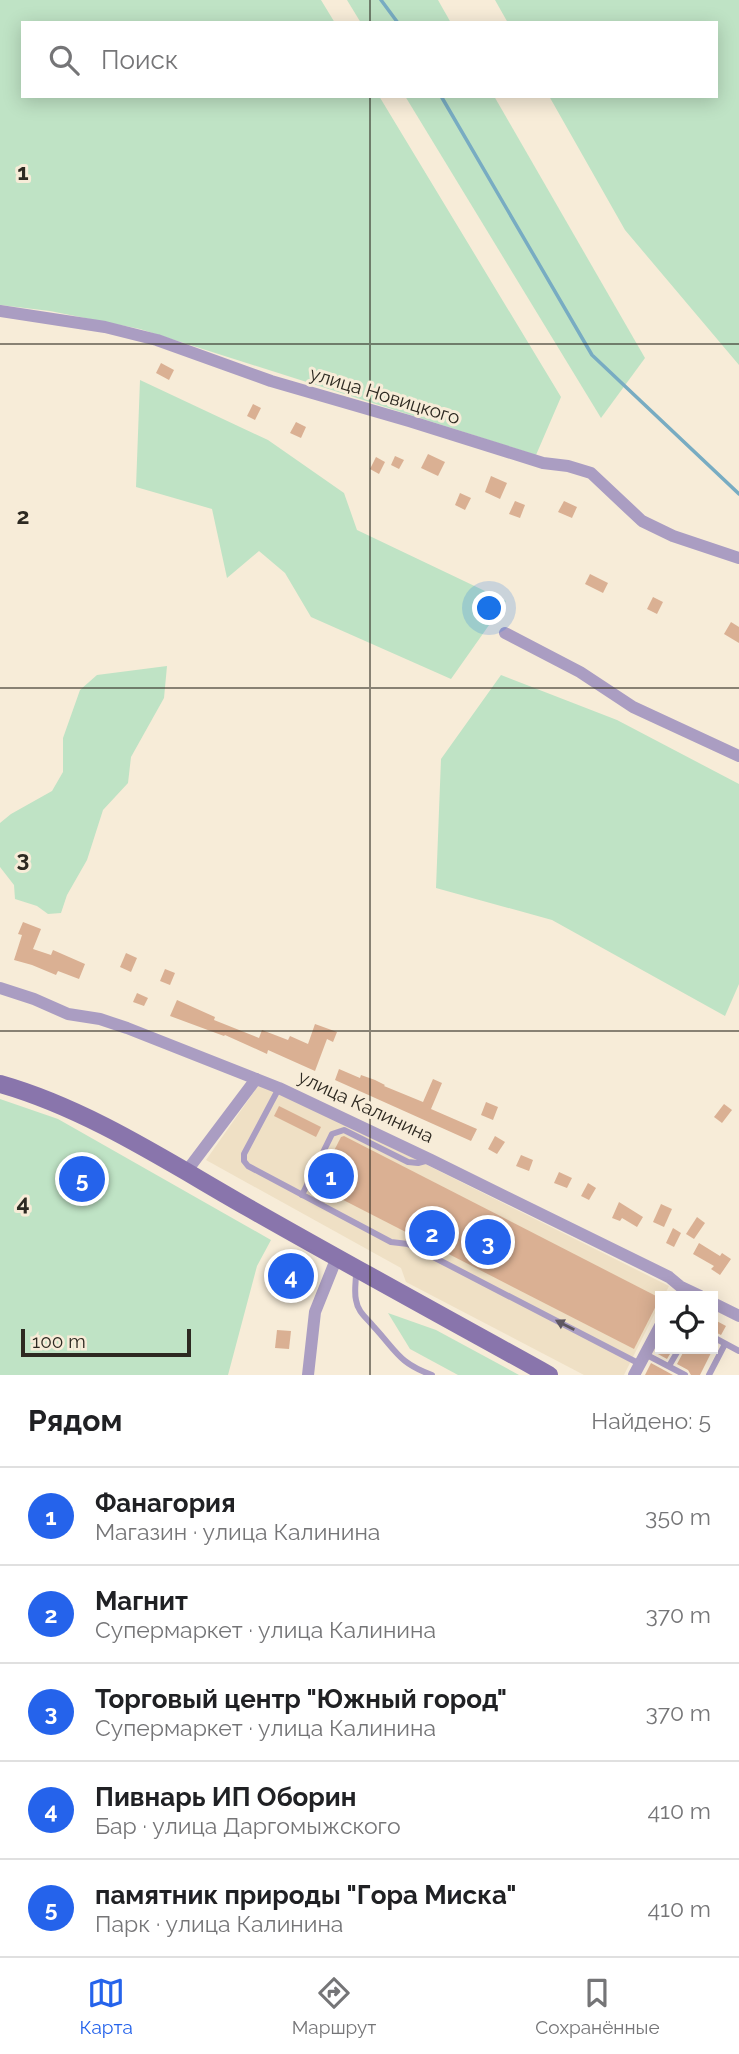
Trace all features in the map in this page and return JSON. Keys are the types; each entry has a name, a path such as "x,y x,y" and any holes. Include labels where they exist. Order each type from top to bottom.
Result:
{"main road":[{"path":"0,1084 22,1090 83,1116 549,1375"}],"street":[{"name":"улица Новицкого","path":"0,311 105,327 157,340 271,381 544,463 591,473 642,521 673,536 739,558"},
{"path":"505,633 580,672 633,707 739,756"},
{"name":"улица Калинина","path":"0,988 68,1013 127,1028 279,1088 669,1277 678,1291"},
{"path":"186,1172 256,1079"},
{"path":"308,1375 315,1312 337,1258"},
{"path":"718,1306 739,1316"},
{"path":"639,1364 655,1335"}],"lane":[{"path":"279,1088 244,1154 248,1166 391,1242 408,1244 639,1364 669,1366 685,1375"},
{"path":"302,1195 332,1134 344,1130 408,1162 431,1160"},
{"path":"357,1268 355,1299 360,1313 396,1355 415,1369 432,1375"},
{"path":"718,1340 739,1351"},
{"path":"709,1375 725,1344"},
{"path":"669,1366 676,1354"}],"shaded area":[{"path":"261,1082 669,1286 666,1291 655,1291 655,1313 624,1375 584,1375 406,1282 401,1268 206,1160"}],"green space":[{"path":"0,0 321,0 334,21 21,21 21,98 380,98 561,397 536,455 140,329 50,311 0,305"},
{"path":"347,0 438,0 450,21 360,21"},
{"path":"495,0 739,0 739,365 625,230 550,98 718,98 718,21 507,21"},
{"path":"406,98 495,98 645,358 601,418"},
{"path":"140,380 268,440 344,493 357,530 506,601 451,679 311,617 285,573 259,551 227,578 212,509 136,487"},
{"path":"167,666 164,698 131,757 128,783 103,810 87,860 67,895 61,913 48,914 37,906 15,899 14,885 0,867 0,823 52,791 63,772 63,738 80,690 97,675"},
{"path":"501,675 617,720 739,784 739,984 725,1016 552,920 436,888 441,759"},
{"path":"0,1099 58,1119 271,1240 257,1266 228,1375 0,1375"},
{"path":"388,1313 436,1330 519,1375 458,1375 410,1349"}],"building":[{"path":"161,363 174,370 169,380 156,373"},
{"path":"253,404 261,408 255,420 247,416"},
{"path":"296,422 306,427 301,438 290,433"},
{"path":"428,454 445,462 438,476 421,468"},
{"path":"395,456 404,460 399,469 391,465"},
{"path":"376,457 385,462 379,474 370,469"},
{"path":"491,476 507,483 500,499 485,492"},
{"path":"460,493 471,498 465,510 455,505"},
{"path":"515,501 525,505 520,518 509,514"},
{"path":"564,501 577,507 572,518 558,512"},
{"path":"590,574 608,583 603,593 585,584"},
{"path":"653,597 663,602 657,614 647,609"},
{"path":"731,622 739,627 739,643 724,634"},
{"path":"23,922 41,929 33,949 51,955 53,950 85,964 79,979 58,971 56,975 14,960"},
{"path":"126,953 137,958 131,972 120,967"},
{"path":"165,969 175,973 170,985 160,981"},
{"path":"137,993 148,998 144,1006 133,1002"},
{"path":"177,1000 215,1017 214,1020 259,1038 262,1030 288,1040 290,1036 308,1044 315,1024 337,1032 333,1042 327,1039 315,1071 268,1050 267,1054 225,1035 170,1016"},
{"path":"339,1069 360,1078 361,1075 375,1080 423,1102 433,1079 442,1083 431,1109 477,1129 471,1141 335,1080"},
{"path":"486,1102 498,1107 493,1120 481,1115"},
{"path":"724,1104 732,1110 722,1123 714,1117"},
{"path":"279,1106 321,1127 316,1137 274,1116"},
{"path":"344,1136 655,1295 655,1308 634,1349 316,1186 341,1137"},
{"path":"495,1136 505,1142 497,1154 488,1149"},
{"path":"521,1155 533,1160 529,1171 516,1166"},
{"path":"559,1172 572,1178 567,1188 554,1183"},
{"path":"588,1183 596,1188 589,1200 581,1196"},
{"path":"619,1202 643,1217 637,1227 622,1218 620,1221 612,1218"},
{"path":"661,1204 672,1209 664,1227 653,1222"},
{"path":"697,1217 705,1223 694,1239 686,1234"},
{"path":"673,1228 681,1233 674,1247 666,1243"},
{"path":"699,1243 720,1256 722,1253 731,1259 720,1275 711,1269 714,1266 693,1254"},
{"path":"284,1265 297,1270 292,1287 278,1282"},
{"path":"718,1322 726,1326 721,1335 718,1334"},
{"path":"277,1330 291,1331 289,1349 275,1348"},
{"path":"682,1354 710,1354 700,1375 691,1375 677,1364"},
{"path":"651,1363 673,1375 645,1375"}],"waterway":[{"path":"381,0 397,21"},
{"path":"442,98 592,355 739,494"}],"place":[{"name":"Фанагория","path":"331,1176"},
{"name":"памятник природы \"Гора Миска\"","path":"82,1179"},
{"name":"Магнит","path":"432,1233"},
{"name":"Торговый центр \"Южный город\"","path":"488,1242"},
{"name":"Пивнарь ИП Оборин","path":"291,1276"}]}
